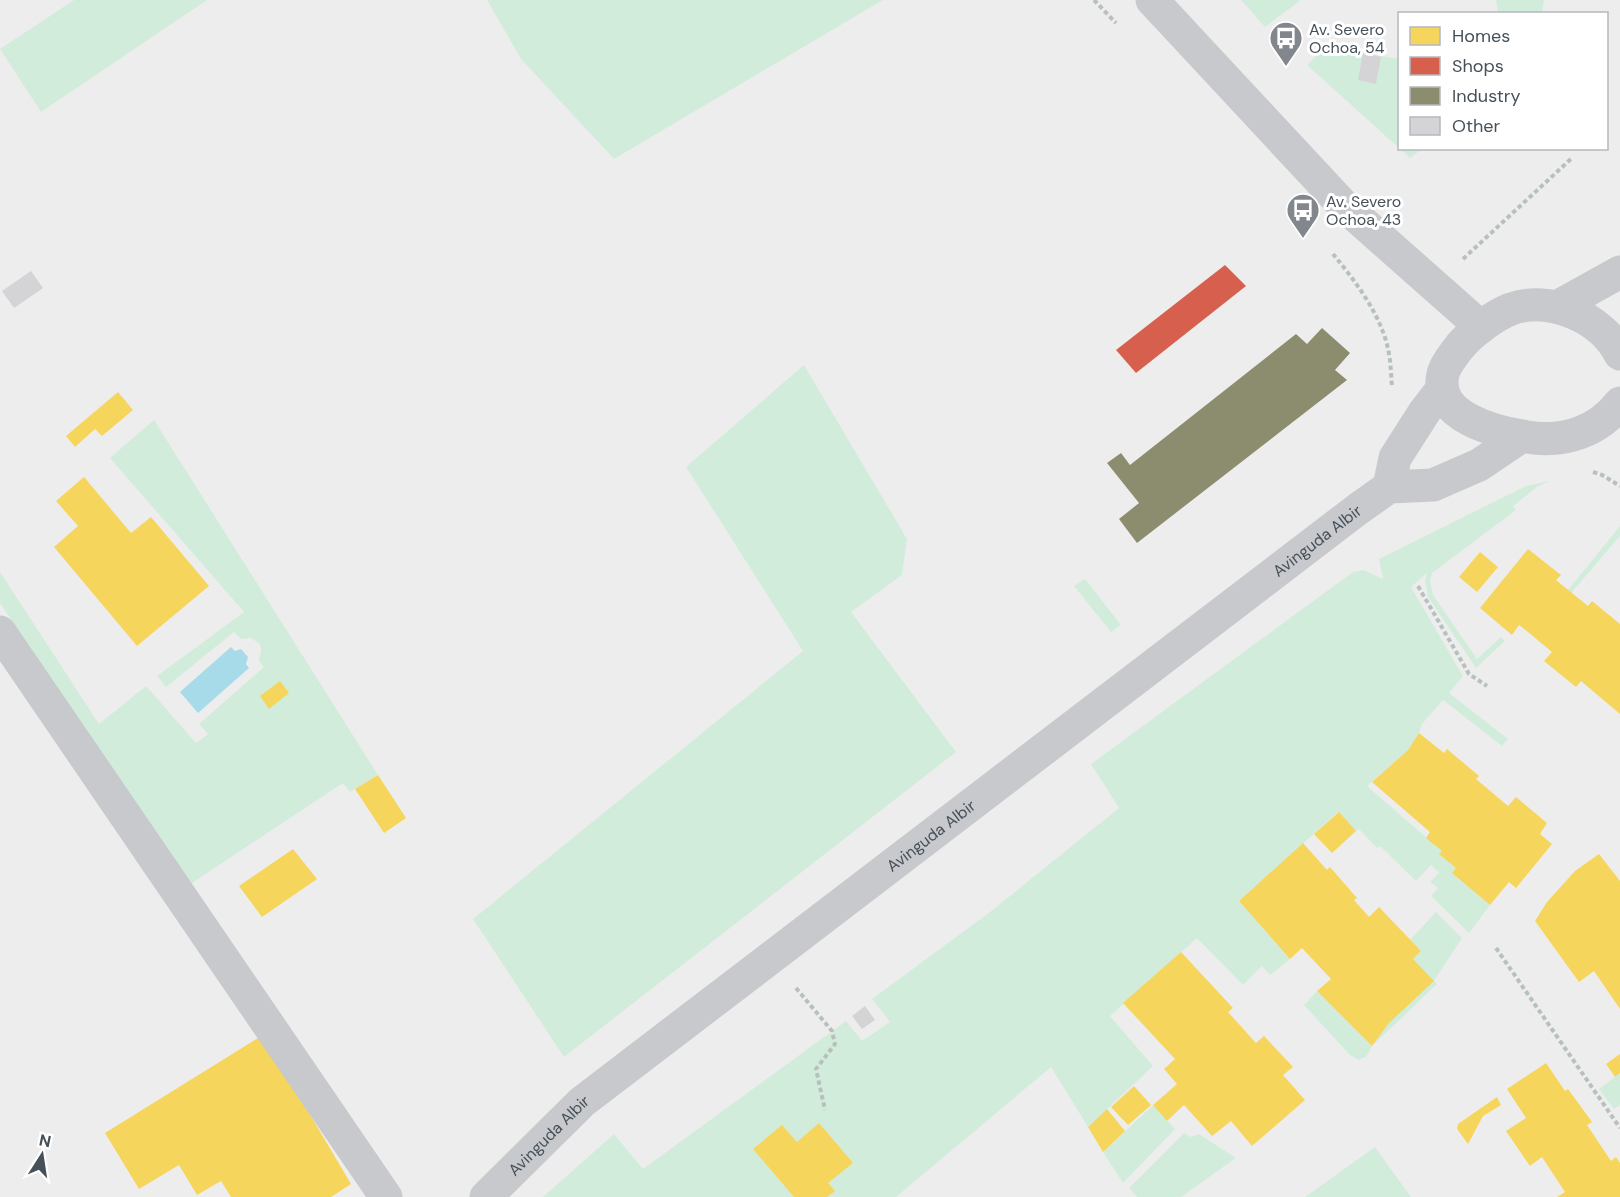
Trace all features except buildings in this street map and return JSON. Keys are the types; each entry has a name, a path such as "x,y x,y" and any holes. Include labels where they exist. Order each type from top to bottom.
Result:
{"street":[{"path":"1152,0 1342,204 1480,327"},
{"path":"1557,307 1620,272"},
{"path":"1617,413 1590,429 1569,436 1548,439 1522,436 1475,423 1450,405 1442,389 1443,373 1450,359 1462,344 1480,327 1511,309 1534,306 1557,307 1579,315 1613,340 1620,354"},
{"path":"1442,389 1395,458 1389,488 1434,485 1479,465 1522,436"},
{"name":"Avinguda Albir","path":"486,1197 582,1102 1358,509 1389,488"},
{"path":"0,632 386,1197"}],"path":[{"path":"1094,0 1118,26"},
{"path":"1433,285 1573,156"},
{"path":"1328,248 1357,282 1375,315 1389,352 1392,394"},
{"path":"1592,471 1602,474 1620,486"},
{"path":"1418,586 1469,674 1487,686"},
{"path":"1496,948 1620,1128"},
{"path":"771,957 832,1031 836,1044 816,1069 825,1110"}],"green space":[{"path":"74,0 207,0 41,112 0,49"},
{"path":"487,0 883,0 614,159 521,59"},
{"path":"1241,0 1301,0 1265,27"},
{"path":"1496,0 1544,0 1542,12 1498,12"},
{"path":"1329,44 1398,59 1398,147 1307,65"},
{"path":"1401,150 1421,150 1410,158"},
{"path":"804,365 907,539 902,575 851,612 956,752 564,1057 473,919 803,651 686,467"},
{"path":"154,420 378,775 350,792 343,783 189,885 0,603 0,572 99,724 146,686 196,743 208,734 199,724 264,667 259,661 260,644 251,638 241,639 234,632 166,687 157,676 244,612 110,458"},
{"path":"1549,481 1537,487 1513,506 1516,510 1432,573 1430,581 1433,595 1477,659 1501,637 1505,641 1476,668 1428,597 1425,580 1427,573 1411,587 1463,676 1449,693 1508,739 1502,746 1443,700 1422,724 1408,750 1367,786 1442,851 1439,854 1456,868 1452,873 1490,905 1469,933 1431,896 1438,888 1430,882 1439,873 1431,865 1416,881 1380,846 1377,848 1359,829 1356,831 1338,812 1239,901 1290,959 1270,975 1262,966 1243,985 1197,938 1110,1016 1153,1066 1088,1127 1051,1067 896,1197 543,1197 614,1134 643,1169 846,1021 862,1041 890,1022 872,999 990,912 1119,808 1091,764 1353,572 1364,570 1383,579 1379,559 1526,486"},
{"path":"1620,526 1620,536 1571,593 1568,590"},
{"path":"1085,579 1121,625 1111,632 1074,586"},
{"path":"1436,912 1462,938 1434,981 1437,984 1372,1046 1389,1023 1413,959 1421,951 1410,940"},
{"path":"1317,991 1372,1046 1366,1057 1359,1060 1350,1055 1304,1005"},
{"path":"1620,1073 1620,1105 1614,1109 1599,1089"},
{"path":"1153,1105 1175,1129 1123,1183 1103,1152"},
{"path":"1184,1133 1191,1137 1199,1134 1236,1158 1181,1197 1137,1197 1129,1188"},
{"path":"1375,1147 1411,1197 1305,1197"}],"water":[{"path":"231,647 235,651 241,649 248,657 246,664 249,668 198,713 180,692"}],"place":[{"name":"Av. Severo Ochoa, 54","path":"1286,67"},
{"name":"Av. Severo Ochoa, 43","path":"1303,239"}]}
